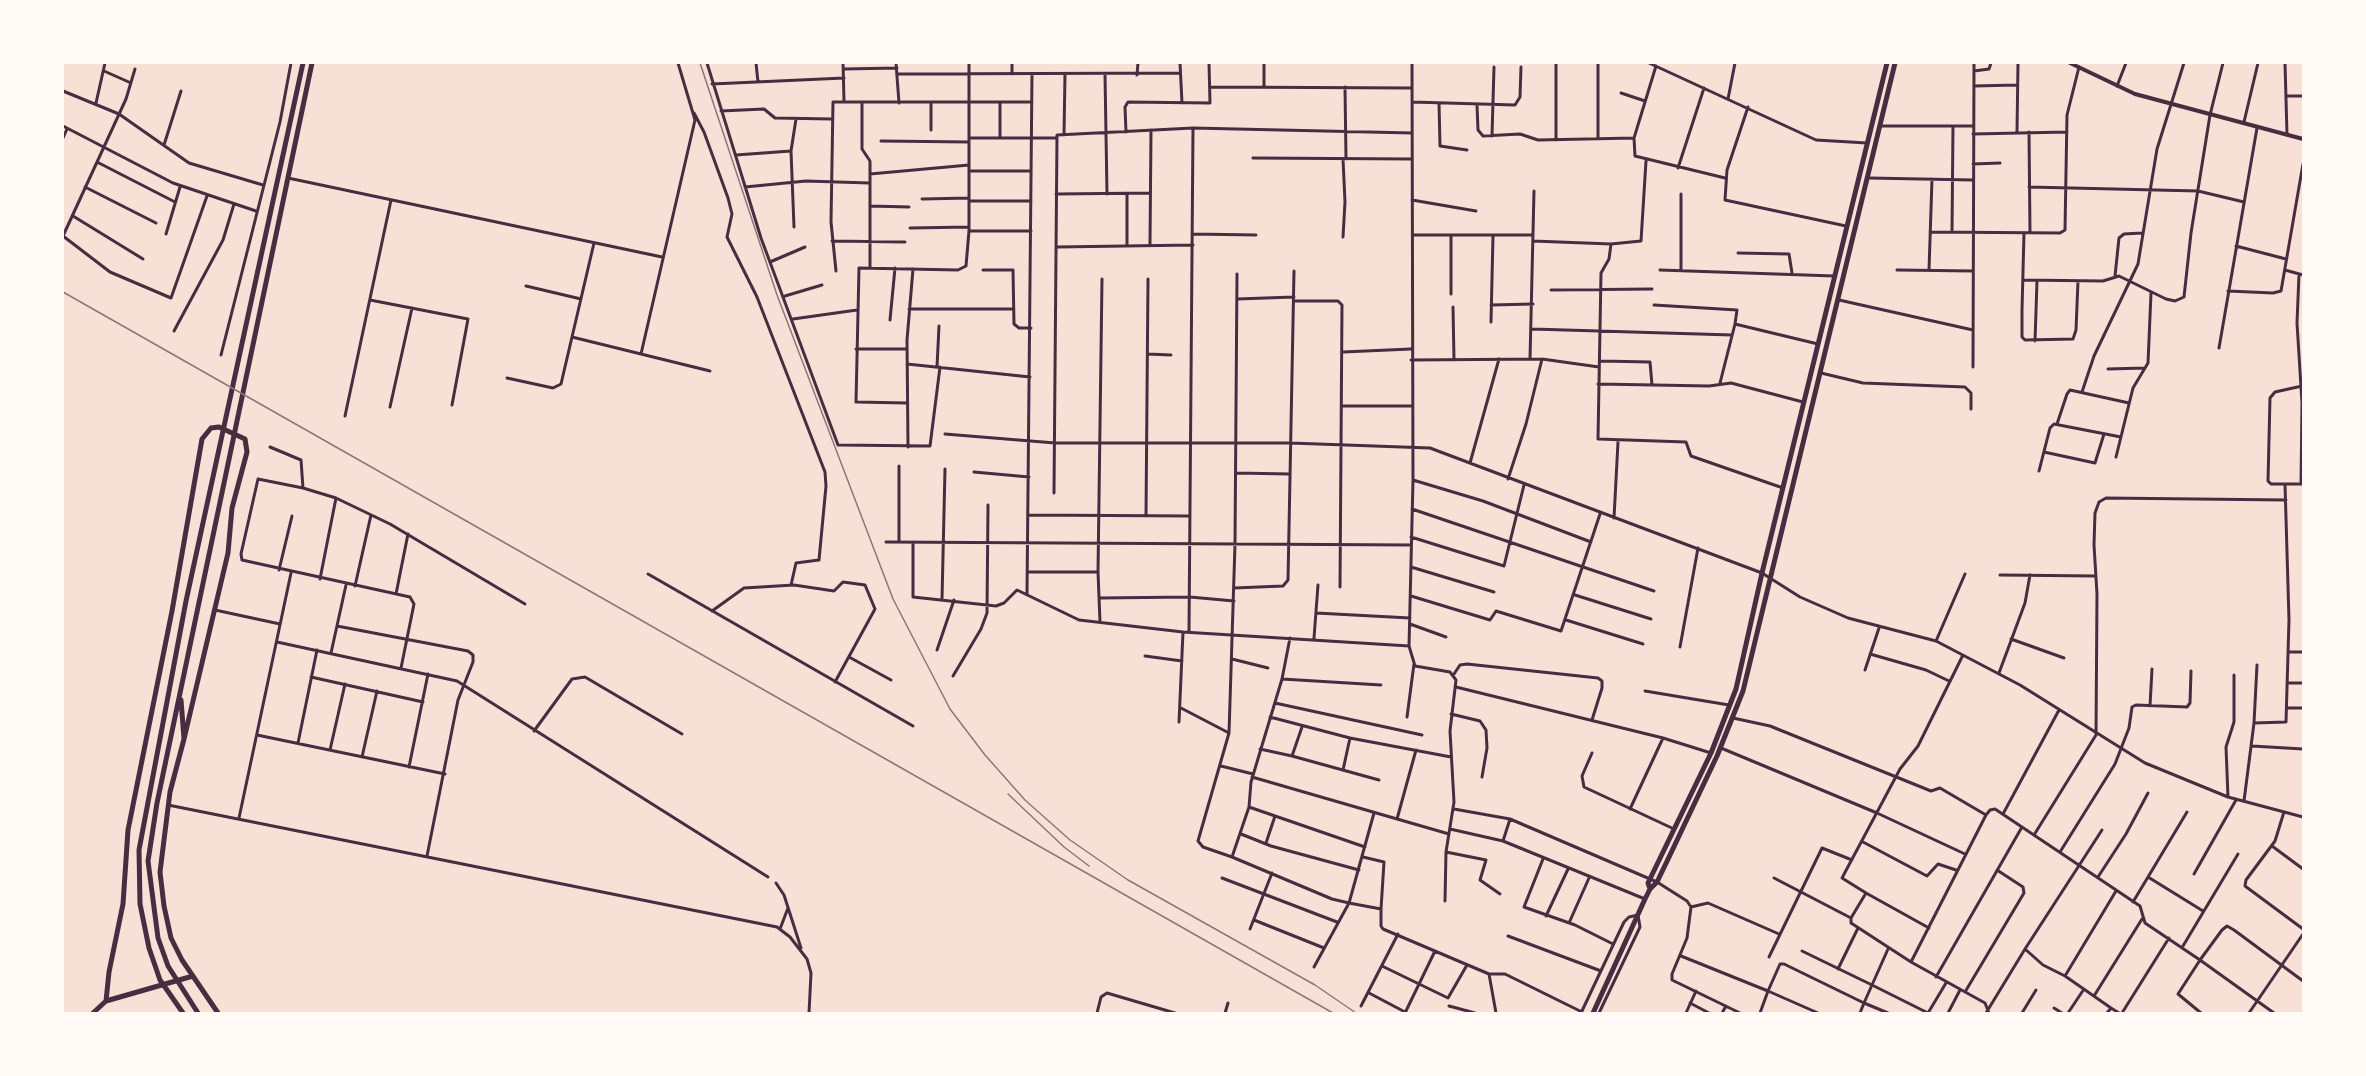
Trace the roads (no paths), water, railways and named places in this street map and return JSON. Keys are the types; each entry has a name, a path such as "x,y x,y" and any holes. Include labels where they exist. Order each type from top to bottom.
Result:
{"highway":[{"path":"183,1013 160,980 149,948 138,879 139,850 186,601 303,63"},
{"path":"198,1013 168,966 158,938 148,861 171,738 312,63"},
{"path":"1650,889 1651,879 1711,753 1730,705 1887,63"},
{"path":"1593,1013 1645,899 1657,882 1721,748 1743,691 1895,63"},
{"path":"106,1001 109,972 121,920 127,840 172,611 202,439 211,428 219,428 245,439 248,446 243,476 232,508 228,553 168,805 160,872 171,938 218,1013"},
{"path":"181,695 183,739"},
{"path":"93,1013 106,1001 193,976"}],"street":[{"path":"96,104 105,63"},
{"path":"221,355 264,186 291,63"},
{"path":"678,63 694,113 704,132 728,198 732,214 727,237 757,297 785,363 825,472 826,486 819,560 796,563 791,585"},
{"path":"706,63 770,262 785,296 838,445 908,447 931,445 939,326"},
{"path":"756,63 758,82"},
{"path":"843,63 844,101"},
{"path":"896,63 899,104"},
{"path":"907,403 856,402 859,268 964,268 969,229 969,63"},
{"path":"1012,63 1012,74"},
{"path":"1137,75 1138,63"},
{"path":"1180,63 1182,103"},
{"path":"1126,132 1125,107 1128,102 1210,103 1209,63"},
{"path":"1264,63 1264,87"},
{"path":"1407,717 1414,664 1409,646 1413,480 1411,406 1412,63"},
{"path":"1556,63 1556,140"},
{"path":"1598,63 1598,138"},
{"path":"1649,63 1819,141 1867,143"},
{"path":"1728,99 1735,63"},
{"path":"1973,367 1974,63"},
{"path":"1974,71 1989,69 1991,63"},
{"path":"2017,132 2018,63"},
{"path":"2070,63 2117,86 2171,106 2303,139"},
{"path":"2117,86 2126,63"},
{"path":"2082,392 2094,356 2139,264 2149,189 2160,137 2184,63"},
{"path":"2023,280 2103,281 2115,277 2175,301 2184,297 2187,259 2210,115 2223,63"},
{"path":"2243,124 2258,63"},
{"path":"2285,63 2287,135"},
{"path":"1656,66 1634,138 1635,156 1646,161 1726,178"},
{"path":"1492,136 1491,106 1494,67"},
{"path":"1412,102 1491,106 1517,104 1520,97 1521,67"},
{"path":"844,69 897,68"},
{"path":"1930,232 2060,233 2065,230 2068,109 2079,68"},
{"path":"135,69 119,114 73,216 65,226 63,236 110,272 171,298 207,196"},
{"path":"104,71 131,83"},
{"path":"897,74 1137,75 1180,73"},
{"path":"1027,594 1032,74"},
{"path":"1064,135 1065,74"},
{"path":"1105,74 1104,134 1107,194"},
{"path":"712,84 844,78"},
{"path":"1974,86 2018,85"},
{"path":"1211,87 1412,88"},
{"path":"1342,237 1345,202 1345,87"},
{"path":"1678,168 1704,88"},
{"path":"63,91 119,114 189,163 264,186"},
{"path":"165,145 181,91"},
{"path":"1621,93 1645,101"},
{"path":"2286,96 2303,96"},
{"path":"836,271 832,241 830,182 833,102 899,104 1032,102"},
{"path":"862,102 862,149 870,158 870,267"},
{"path":"1000,102 1000,137"},
{"path":"931,103 931,130"},
{"path":"1439,103 1440,146 1467,150"},
{"path":"1477,105 1478,133 1492,136 1520,134 1534,140 1634,138"},
{"path":"1748,107 1726,178 1723,198 1727,201 1847,226"},
{"path":"721,111 764,109 775,118 832,119"},
{"path":"641,354 692,135 694,113"},
{"path":"794,227 791,151 796,119"},
{"path":"63,126 180,186 256,212"},
{"path":"1880,126 1973,126"},
{"path":"1952,232 1953,126"},
{"path":"63,138 68,128"},
{"path":"1189,632 1193,128"},
{"path":"881,141 969,140 1000,137 1057,138 1058,135 1193,128 1412,133"},
{"path":"2218,348 2257,128"},
{"path":"1150,244 1151,130"},
{"path":"2029,132 2030,233"},
{"path":"1973,134 2067,132"},
{"path":"1054,493 1057,138"},
{"path":"736,155 791,151"},
{"path":"1253,158 1412,159"},
{"path":"1533,241 1639,243 1643,240 1646,161"},
{"path":"97,162 175,202"},
{"path":"1973,164 2000,163"},
{"path":"2228,291 2279,292 2283,288 2303,164"},
{"path":"870,174 969,165"},
{"path":"969,171 1031,171"},
{"path":"288,178 662,257"},
{"path":"1867,178 1974,180"},
{"path":"1929,270 1932,179"},
{"path":"746,187 792,183 870,183"},
{"path":"166,234 180,186"},
{"path":"85,187 156,224"},
{"path":"2029,187 2198,191 2244,202"},
{"path":"1530,359 1534,191"},
{"path":"1056,194 1150,193"},
{"path":"1127,194 1127,244"},
{"path":"1681,195 1681,270"},
{"path":"922,199 1031,201"},
{"path":"345,416 391,200"},
{"path":"1413,200 1476,211"},
{"path":"174,331 223,240 234,204"},
{"path":"870,206 909,207"},
{"path":"73,216 143,259"},
{"path":"910,228 1031,231"},
{"path":"2024,233 2022,338 2035,341 2073,339 2076,330 2078,281"},
{"path":"2115,277 2119,238 2124,234 2142,233"},
{"path":"1193,234 1256,236"},
{"path":"1413,235 1533,235"},
{"path":"1451,235 1451,294"},
{"path":"1491,322 1492,236"},
{"path":"832,241 905,242"},
{"path":"507,378 549,387 560,386 594,243"},
{"path":"1056,247 1127,244 1193,245"},
{"path":"1611,244 1609,260 1601,273 1598,437 1618,441 1686,442 1691,456 1783,488"},
{"path":"2236,246 2286,259"},
{"path":"770,262 805,247"},
{"path":"1738,253 1788,254 1792,274"},
{"path":"890,320 895,268"},
{"path":"908,447 907,349 913,269"},
{"path":"983,270 1013,270 1015,326 1031,328"},
{"path":"1660,270 1836,276"},
{"path":"1897,270 1974,271"},
{"path":"2285,270 2301,274 2297,323 2302,368 2302,386 2302,484 2271,484 2268,481 2270,398 2275,392 2302,386"},
{"path":"1234,588 1286,585 1291,544 1290,443 1294,271"},
{"path":"1237,274 1235,544 1229,733 1198,841 1203,846 1332,899 1381,909"},
{"path":"1100,622 1098,572 1102,279"},
{"path":"1146,516 1148,279"},
{"path":"2035,341 2037,281"},
{"path":"785,296 822,285"},
{"path":"526,286 581,299"},
{"path":"1551,290 1652,289"},
{"path":"2116,457 2133,388 2145,369 2149,351 2151,293"},
{"path":"1237,299 1294,299 1341,303 1343,352 1340,587"},
{"path":"1837,299 1974,330"},
{"path":"370,300 468,321 452,405"},
{"path":"1491,305 1533,304"},
{"path":"1654,305 1737,310 1720,383"},
{"path":"1453,307 1454,360"},
{"path":"390,407 412,308"},
{"path":"909,309 1013,309"},
{"path":"793,319 857,310"},
{"path":"1735,324 1820,344"},
{"path":"1532,329 1732,335"},
{"path":"572,337 710,371"},
{"path":"856,350 907,349"},
{"path":"1343,352 1411,349"},
{"path":"1148,354 1171,355"},
{"path":"1470,463 1499,359"},
{"path":"1411,360 1542,359 1599,367"},
{"path":"1508,478 1526,424 1542,359"},
{"path":"1600,361 1650,362 1652,385"},
{"path":"907,363 1030,378"},
{"path":"2108,369 2145,369"},
{"path":"1820,373 1863,383 1963,386 1971,393 1971,409"},
{"path":"1598,384 1709,386 1720,383 1746,385 1805,403"},
{"path":"2057,424 2070,390 2129,403"},
{"path":"1342,406 1411,406"},
{"path":"2039,471 2050,428 2057,424 2121,437"},
{"path":"945,434 1055,443 1236,442 1412,446 1436,450 1762,573 1821,608 1879,628 1936,641 1998,674 2145,763 2236,800 2303,817"},
{"path":"2044,452 2095,463 2104,434"},
{"path":"1614,518 1618,441"},
{"path":"270,447 301,460 303,488"},
{"path":"899,466 899,542"},
{"path":"942,599 945,469"},
{"path":"974,472 1029,477"},
{"path":"1236,473 1290,474"},
{"path":"401,669 414,600 291,573 246,562 241,558 256,482 261,479 336,498 408,534 525,604"},
{"path":"1413,480 1591,542"},
{"path":"1411,537 1503,566 1512,542 1515,514 1524,484"},
{"path":"2254,723 2285,723 2287,708 2285,484"},
{"path":"320,579 336,498"},
{"path":"2034,835 2096,735 2096,513 2099,501 2104,498 2286,500"},
{"path":"953,676 981,629 988,605 988,505"},
{"path":"1412,509 1654,591"},
{"path":"1411,596 1490,620 1496,611 1561,631 1575,595 1600,513"},
{"path":"355,586 371,515"},
{"path":"1029,515 1189,516"},
{"path":"279,570 292,516"},
{"path":"395,595 408,534"},
{"path":"886,542 1411,544"},
{"path":"913,542 913,597 1001,605 1015,590 1027,594 1072,619 1183,632 1314,638 1409,646"},
{"path":"1680,647 1698,548"},
{"path":"1411,567 1494,592"},
{"path":"1028,572 1098,572"},
{"path":"239,818 291,573"},
{"path":"648,574 913,726"},
{"path":"1936,641 1965,574"},
{"path":"2000,575 2096,576"},
{"path":"1998,674 2025,603 2030,575"},
{"path":"712,611 744,588 791,585 830,591 838,590 843,582 862,583 867,587 875,609 836,682"},
{"path":"331,653 346,585"},
{"path":"1314,638 1318,585"},
{"path":"1575,595 1651,619"},
{"path":"1098,598 1190,597 1234,601"},
{"path":"937,650 954,600"},
{"path":"215,610 280,624"},
{"path":"1316,613 1410,618"},
{"path":"1566,620 1643,644"},
{"path":"1410,624 1446,637"},
{"path":"337,626 470,652 473,662 458,700 427,856"},
{"path":"1865,670 1879,628"},
{"path":"1179,722 1183,632"},
{"path":"1232,857 1249,807 1253,776 1282,679 1290,638"},
{"path":"2012,639 2064,658"},
{"path":"277,642 428,674 464,685 768,877"},
{"path":"297,743 317,650"},
{"path":"2288,652 2303,652"},
{"path":"1870,654 1919,668 1949,681"},
{"path":"1929,928 1842,878 1897,776 1918,746 1963,655"},
{"path":"1145,656 1182,661"},
{"path":"849,657 891,681"},
{"path":"1232,659 1268,668"},
{"path":"1414,664 1454,674"},
{"path":"1445,902 1446,852 1454,809 1451,714 1456,687 1454,674 1460,665 1599,678 1602,681 1602,688 1592,721"},
{"path":"2244,801 2252,746 2257,665"},
{"path":"2150,706 2152,669"},
{"path":"2060,852 2109,775 2129,728 2132,707 2136,705 2185,707 2189,705 2191,671"},
{"path":"409,767 428,674"},
{"path":"2228,797 2226,747 2234,722 2234,675"},
{"path":"311,677 423,702"},
{"path":"534,731 572,680 585,677 682,734"},
{"path":"1282,679 1381,685"},
{"path":"2287,683 2303,683"},
{"path":"330,750 345,684"},
{"path":"1456,687 1663,738 1711,753"},
{"path":"362,757 377,691"},
{"path":"1645,691 1730,705"},
{"path":"1275,703 1422,735"},
{"path":"1180,708 1229,733"},
{"path":"2287,708 2303,708"},
{"path":"2003,814 2059,710"},
{"path":"1451,714 1480,721 1486,730 1487,748 1482,777"},
{"path":"1269,717 1350,738 1451,757"},
{"path":"1732,718 1770,726 1931,790 1940,788 1986,815"},
{"path":"1292,756 1302,727"},
{"path":"257,735 445,774"},
{"path":"1343,770 1350,738"},
{"path":"1630,809 1663,738"},
{"path":"2252,746 2303,749"},
{"path":"1721,748 1877,813 1965,854"},
{"path":"1260,749 1379,780"},
{"path":"1397,819 1416,750"},
{"path":"1592,753 1582,776 1584,787 1675,830"},
{"path":"1221,766 1374,813 1450,832 1503,841 1588,878 1645,899"},
{"path":"2097,877 2126,834 2148,793"},
{"path":"2194,874 2236,800"},
{"path":"168,805 764,923 780,929 801,950"},
{"path":"1249,807 1365,846"},
{"path":"1454,809 1510,819 1651,879 1687,902 1691,908 1687,938 1672,974 1672,980 1740,1013"},
{"path":"1911,962 1965,854 1986,815 1992,809 2003,814 2133,902 2142,909 2145,923 2183,946 2274,1013"},
{"path":"2133,902 2187,812"},
{"path":"2284,812 2272,846 2246,880 2245,886 2303,929"},
{"path":"1314,967 1348,903 1374,813"},
{"path":"1266,844 1275,816"},
{"path":"1503,841 1510,819"},
{"path":"1936,977 2022,827"},
{"path":"1988,1012 2025,949 2102,830"},
{"path":"1241,834 1266,844 1359,870"},
{"path":"1863,842 1927,876 1938,864 1957,870"},
{"path":"2272,846 2303,869"},
{"path":"1768,957 1822,849 1852,860"},
{"path":"1446,852 1486,860 1480,880 1500,894"},
{"path":"2183,946 2238,854"},
{"path":"1363,857 1384,862 1382,928 1489,974 1505,974 1581,1012 1626,920 1638,915 1640,927 1599,1013"},
{"path":"1543,859 1524,907 1569,923 1613,944"},
{"path":"1546,916 1568,869"},
{"path":"1965,992 2025,890 1997,870"},
{"path":"1250,929 1272,873"},
{"path":"2148,877 2203,912"},
{"path":"1222,878 1337,922"},
{"path":"1569,923 1588,878"},
{"path":"1774,878 1851,918"},
{"path":"776,883 788,907 801,950 811,973 809,1013"},
{"path":"2065,976 2116,891"},
{"path":"1866,893 1851,918 1851,923 1888,949 1984,1004 1988,1012"},
{"path":"1691,908 1708,903 1779,934"},
{"path":"780,929 788,907"},
{"path":"2094,996 2143,919"},
{"path":"1254,920 1324,948"},
{"path":"2201,1013 2178,993 2227,926 2303,981"},
{"path":"1838,969 1858,928"},
{"path":"1361,1006 1398,934"},
{"path":"2249,1013 2303,934"},
{"path":"1508,936 1601,971"},
{"path":"2025,949 2043,965 2065,976 2120,1013 2169,938"},
{"path":"1860,1013 1888,949"},
{"path":"1369,993 1405,1013 1435,951"},
{"path":"1802,951 1929,1013 1946,983"},
{"path":"1681,956 1818,1013"},
{"path":"1760,1013 1779,966 1784,964 1888,1013"},
{"path":"1382,966 1449,998 1467,965"},
{"path":"1489,974 1496,1013"},
{"path":"2068,1013 2084,989"},
{"path":"1948,1013 1960,990"},
{"path":"2022,1013 2036,990"},
{"path":"1686,1013 1696,991"},
{"path":"1097,1013 1101,997 1107,993 1175,1013"},
{"path":"1226,1013 1228,1003"},
{"path":"1690,1003 1709,1013"},
{"path":"1449,1006 1475,1013"},
{"path":"1722,1013 1726,1006"},
{"path":"2054,1008 2061,1013"},
{"path":"2107,1013 2110,1008"}],"railway":[{"path":"700,63 777,295 893,599 950,709 985,755 1025,800 1070,840 1128,880 1315,985 1356,1013"},
{"path":"63,292 1333,1013"},
{"path":"1008,794 1064,847 1089,866"}]}
